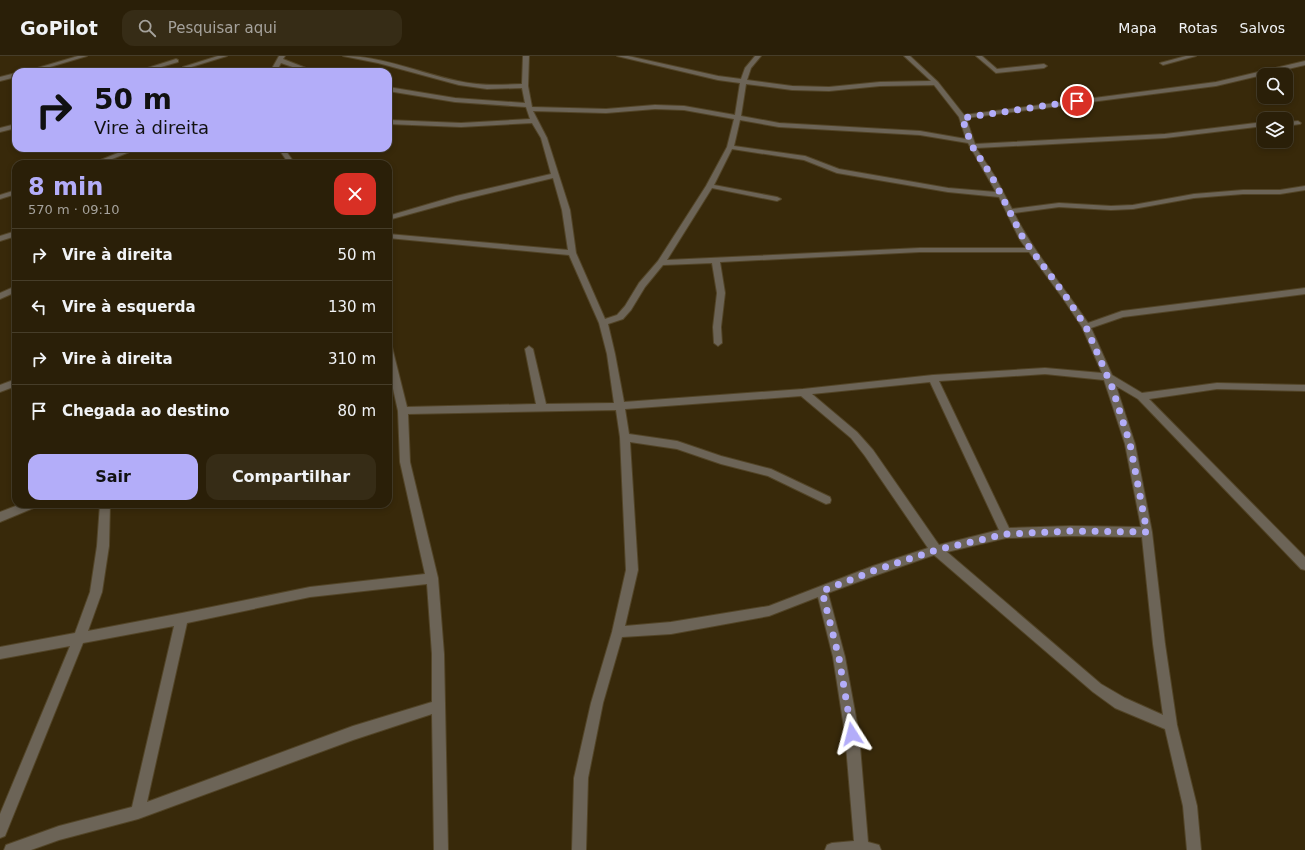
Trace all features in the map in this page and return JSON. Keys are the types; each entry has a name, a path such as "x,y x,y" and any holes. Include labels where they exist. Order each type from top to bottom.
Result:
{"street":[{"path":"41,68 84,56"},
{"path":"167,56 186,68"},
{"path":"197,68 224,56"},
{"path":"346,56 388,63 429,76 476,87 525,86"},
{"path":"526,56 525,86 529,107 534,121 544,138 566,210 572,253 603,323 611,354 625,437 632,570 618,632 597,704 581,778 579,850"},
{"path":"620,56 743,82 814,89 880,84 936,83"},
{"path":"603,323 620,317 642,286 661,263 710,186 730,147 738,119 743,82 748,68 758,56"},
{"path":"907,56 936,83 962,118 972,144 991,175 1030,250 1065,295 1086,327 1108,377 1130,444 1147,532 1159,644 1171,725 1190,806 1194,850"},
{"path":"979,56 996,71 1044,66"},
{"path":"1164,63 1193,56"},
{"path":"275,68 280,58 304,68"},
{"path":"152,68 176,61"},
{"path":"962,118 1216,84 1305,63"},
{"path":"0,79 12,76"},
{"path":"392,90 455,100 529,107 606,110 655,107 684,108 703,110 738,119 805,128 920,133 972,144 1166,136 1257,125"},
{"path":"392,122 445,126 489,126 534,121"},
{"path":"1293,123 1298,123"},
{"path":"0,130 12,127"},
{"path":"730,147 805,158 837,171 948,190 1001,195"},
{"path":"104,160 126,152"},
{"path":"392,217 459,198 555,175"},
{"path":"710,186 777,199"},
{"path":"1009,212 1059,205 1111,208 1133,207 1194,196 1243,192 1280,192 1305,188"},
{"path":"0,197 12,193"},
{"path":"0,239 12,234"},
{"path":"392,236 572,253"},
{"path":"661,263 716,262 920,250 1030,250"},
{"path":"716,262 720,293 717,327 718,343"},
{"path":"0,296 12,291"},
{"path":"1086,327 1122,314 1305,291"},
{"path":"528,349 542,408"},
{"path":"402,411 620,406 803,392 933,378 1046,371 1108,377 1142,397 1301,555 1305,565"},
{"path":"392,372 402,411 405,462 432,578 438,654 441,850"},
{"path":"933,378 1006,534"},
{"path":"0,389 12,384"},
{"path":"1142,397 1217,386 1305,388"},
{"path":"803,392 854,436 869,453 936,550 1098,688 1120,703 1171,725"},
{"path":"625,437 677,445 721,460 771,473 826,500"},
{"path":"0,517 22,508"},
{"path":"0,831 79,638 96,592 103,546 105,508"},
{"path":"618,632 671,628 769,611 873,571 936,550 1006,534 1072,531 1147,532"},
{"path":"0,653 182,619 310,592 432,578"},
{"path":"822,591 839,658 852,734 866,849 832,850"},
{"path":"138,812 182,619"},
{"path":"12,850 59,833 138,812 353,733 439,706"}],"route":[{"path":"852,734 839,658 822,591 873,571 936,550 1006,534 1072,531 1147,532 1130,444 1112,387 1086,327 1065,295 1024,240 991,175 972,146 962,118 1077,101"}]}
